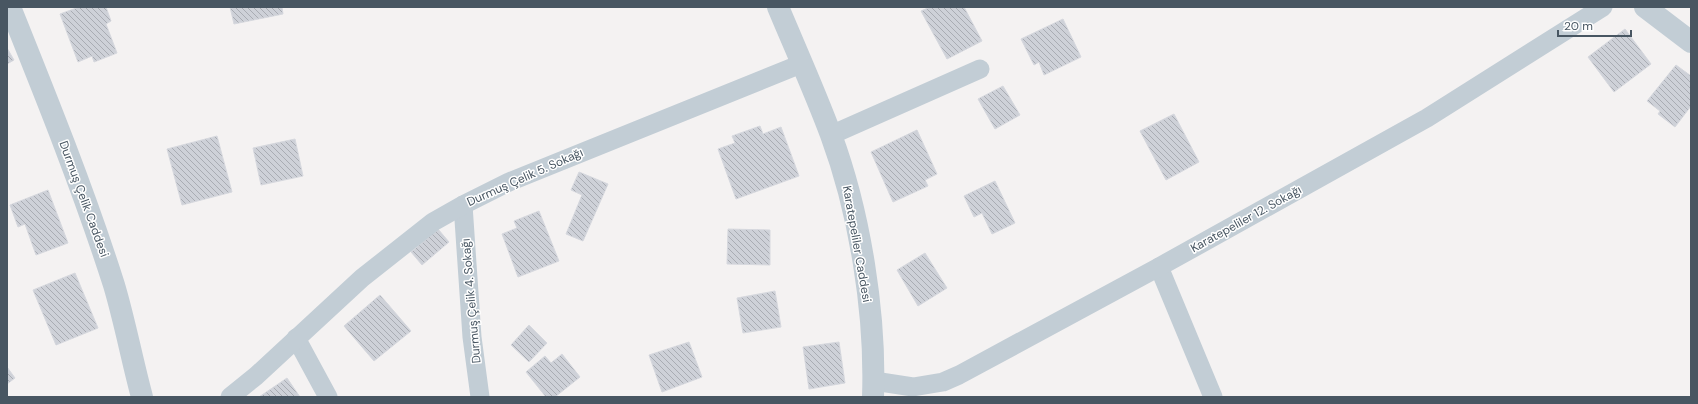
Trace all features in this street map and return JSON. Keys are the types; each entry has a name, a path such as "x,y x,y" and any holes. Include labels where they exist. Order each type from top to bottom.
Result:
{"street":[{"name":"Durmuş Çelik Caddesi","path":"10,7 100,241 115,288 142,397"},
{"name":"Karatepeliler Caddesi","path":"778,7 831,135 853,204 867,287 874,389"},
{"name":"Karatepeliler 12. Sokağı","path":"874,389 912,387 943,382 959,375 1159,267 1427,118 1603,7"},
{"path":"1645,7 1691,42"},
{"name":"Durmuş Çelik 5. Sokağı","path":"230,397 256,376 362,278 433,222 509,182 802,64"},
{"path":"831,135 980,69"},
{"name":"Durmuş Çelik 4. Sokağı","path":"463,205 472,337 480,397"},
{"path":"1159,267 1213,397"},
{"path":"296,338 328,397"}],"building":[{"path":"79,7 106,7 111,21 106,24 117,53 94,62 92,56 78,62 60,14"},
{"path":"230,7 282,7 283,14 234,24"},
{"path":"930,7 964,7 982,41 947,59 921,11"},
{"path":"1063,19 1081,57 1044,75 1039,62 1034,65 1021,39"},
{"path":"1625,29 1651,64 1614,92 1588,57"},
{"path":"7,48 14,60 7,64"},
{"path":"1676,65 1691,76 1691,106 1675,127 1658,114 1660,111 1647,101"},
{"path":"1003,86 1020,115 995,129 978,99"},
{"path":"1174,114 1199,162 1166,180 1140,131"},
{"path":"760,126 763,134 781,127 799,176 736,199 718,149 735,143 732,136"},
{"path":"917,130 937,174 925,180 928,186 893,202 871,152"},
{"path":"217,136 232,192 182,205 167,149"},
{"path":"295,139 303,176 261,185 253,148"},
{"path":"579,172 608,184 583,241 566,234 582,195 571,190"},
{"path":"995,181 1015,223 992,234 982,213 974,217 964,196"},
{"path":"48,190 68,243 36,255 25,224 18,227 10,205"},
{"path":"539,211 559,261 518,277 502,234 517,228 514,221"},
{"path":"438,229 449,242 422,265 411,252"},
{"path":"728,229 770,230 770,265 727,264"},
{"path":"925,253 947,288 918,306 897,270"},
{"path":"75,273 98,328 56,345 33,290"},
{"path":"775,291 781,327 743,333 737,298"},
{"path":"380,295 411,331 374,361 344,326"},
{"path":"529,325 547,343 529,362 511,345"},
{"path":"689,342 702,377 662,392 649,355"},
{"path":"839,342 845,383 809,389 803,347"},
{"path":"562,354 580,377 555,397 546,397 526,372 545,356 551,363"},
{"path":"7,367 15,378 7,384"},
{"path":"287,378 300,397 259,397"}]}
